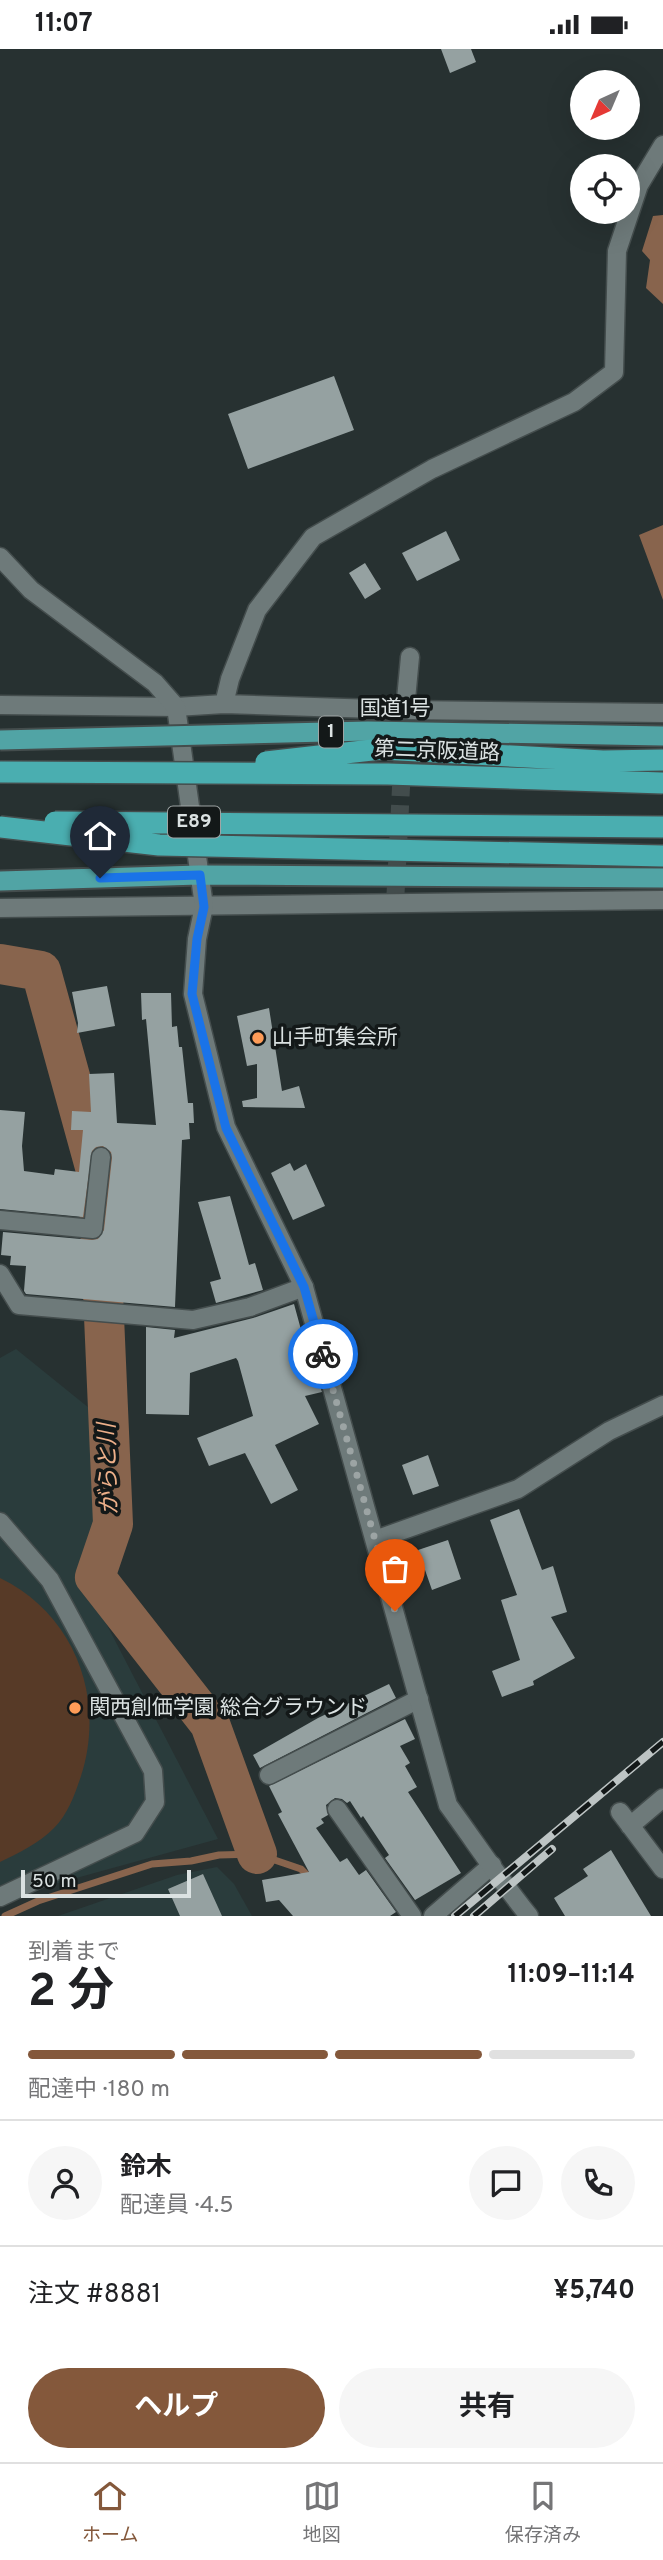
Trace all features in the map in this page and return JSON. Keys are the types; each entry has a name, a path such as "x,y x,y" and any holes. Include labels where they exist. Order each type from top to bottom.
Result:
{"highway":[{"name":"国道1号","path":"0,740 368,731 663,736"},
{"path":"170,773 381,749 603,761 663,760"},
{"name":"第二京阪道路","path":"0,772 388,774 663,783"},
{"name":"E89","path":"0,825 174,821 663,827"},
{"path":"0,825 159,845 663,856"},
{"path":"0,881 200,875 663,878"}],"street":[{"path":"224,703 230,678 257,610 313,537 432,469 574,402 614,372 617,251 639,185 663,145"},
{"path":"0,557 31,590 155,683 176,708 204,907 197,939 192,994 226,1128 304,1287 448,1805 492,1865 499,1879 529,1916"},
{"path":"405,710 410,657"},
{"path":"0,705 176,708 224,703 405,710 663,713"},
{"path":"0,908 663,900"},
{"path":"0,1220 93,1230 101,1157"},
{"path":"0,1274 19,1305 193,1320 250,1307 304,1287"},
{"path":"375,1540 518,1489 609,1431 663,1405"},
{"path":"0,1522 50,1580 153,1771 155,1802 135,1833 0,1897"},
{"path":"269,1775 419,1699"},
{"path":"663,1798 625,1819 663,1869"},
{"path":"337,1809 412,1916"},
{"path":"433,1916 492,1865"}],"shaded area":[{"path":"663,215 663,304 646,288 650,260 642,251 653,216"},
{"path":"663,525 663,600 639,535"},
{"name":"関西創価学園 総合グラウンド","path":"16,1349 89,1408 103,1525 82,1577 218,1839 0,1899 0,1358"},
{"path":"0,1578 26,1594 48,1613 65,1636 78,1662 86,1689 89,1718 88,1747 81,1776 63,1817 42,1838 0,1862"},
{"path":"217,1867 234,1884 252,1916 58,1916 177,1875"}],"building":[{"path":"441,49 471,49 476,62 450,73"},
{"path":"334,376 354,430 248,469 228,414"},
{"path":"446,531 460,560 417,581 402,553"},
{"path":"365,563 381,589 365,599 349,573"},
{"path":"107,986 115,1026 77,1033 78,1023 72,992"},
{"path":"141,993 171,993 172,1027 177,1026 188,1103 193,1103 194,1123 189,1123 190,1139 182,1140 175,1307 26,1294 26,1266 10,1265 11,1256 1,1255 3,1232 98,1239 104,1230 112,1158 111,1152 103,1146 92,1151 83,1217 0,1209 0,1110 25,1112 22,1146 24,1171 54,1175 55,1169 79,1172 83,1130 71,1130 72,1111 91,1112 89,1074 114,1073 117,1123 156,1125"},
{"path":"269,1008 282,1091 299,1086 305,1108 243,1107 242,1101 257,1098 257,1064 247,1066 237,1016"},
{"path":"290,1163 294,1171 306,1164 325,1206 293,1220 271,1173"},
{"path":"230,1196 249,1265 255,1263 263,1290 216,1303 210,1282 221,1279 198,1202"},
{"path":"294,1304 312,1370 315,1369 322,1392 305,1396 319,1424 275,1445 298,1490 271,1504 245,1453 209,1466 197,1438 253,1416 236,1358 190,1373 189,1415 146,1414 146,1327 175,1330 174,1338 253,1318"},
{"path":"428,1455 439,1486 413,1495 402,1465"},
{"path":"519,1509 542,1570 553,1566 567,1612 551,1617 575,1658 533,1681 534,1685 502,1697 492,1671 520,1660 501,1600 517,1595 490,1520"},
{"path":"448,1540 461,1579 432,1590 418,1550"},
{"path":"389,1684 396,1698 260,1768 253,1755 318,1718"},
{"path":"405,1719 415,1739 400,1746 410,1763 405,1766 417,1787 408,1792 461,1873 415,1900 385,1858 389,1855 363,1816 361,1818 350,1801 347,1803 335,1798 326,1805 328,1815 321,1819 324,1823 316,1828 340,1862 347,1858 359,1875 366,1870 396,1912 390,1916 293,1916 279,1900 266,1902 262,1880 309,1872 278,1814 282,1812 269,1786"},
{"path":"611,1850 651,1916 565,1916 554,1898 588,1876 583,1869"},
{"path":"203,1874 222,1916 180,1916 168,1889"}],"waterway":[{"name":"がらと川","path":"0,964 41,971 98,1178 113,1524 95,1577 210,1724 257,1854"},
{"path":"5,1916 38,1901 152,1864 191,1861 219,1855 257,1854 301,1869 310,1878"}],"tunnel":[{"path":"395,904 405,710"}],"railway":[{"path":"455,1916 663,1742"},
{"path":"474,1916 552,1849"}],"way so far":[{"path":"323,1354 395,1611"}],"place":[{"name":"山手町集会所","path":"258,1038"},
{"name":"関西創価学園 総合グラウンド","path":"75,1708"}],"route":[{"path":"100,878 200,875 204,907 197,939 192,994 226,1128 304,1287 323,1354"}]}
